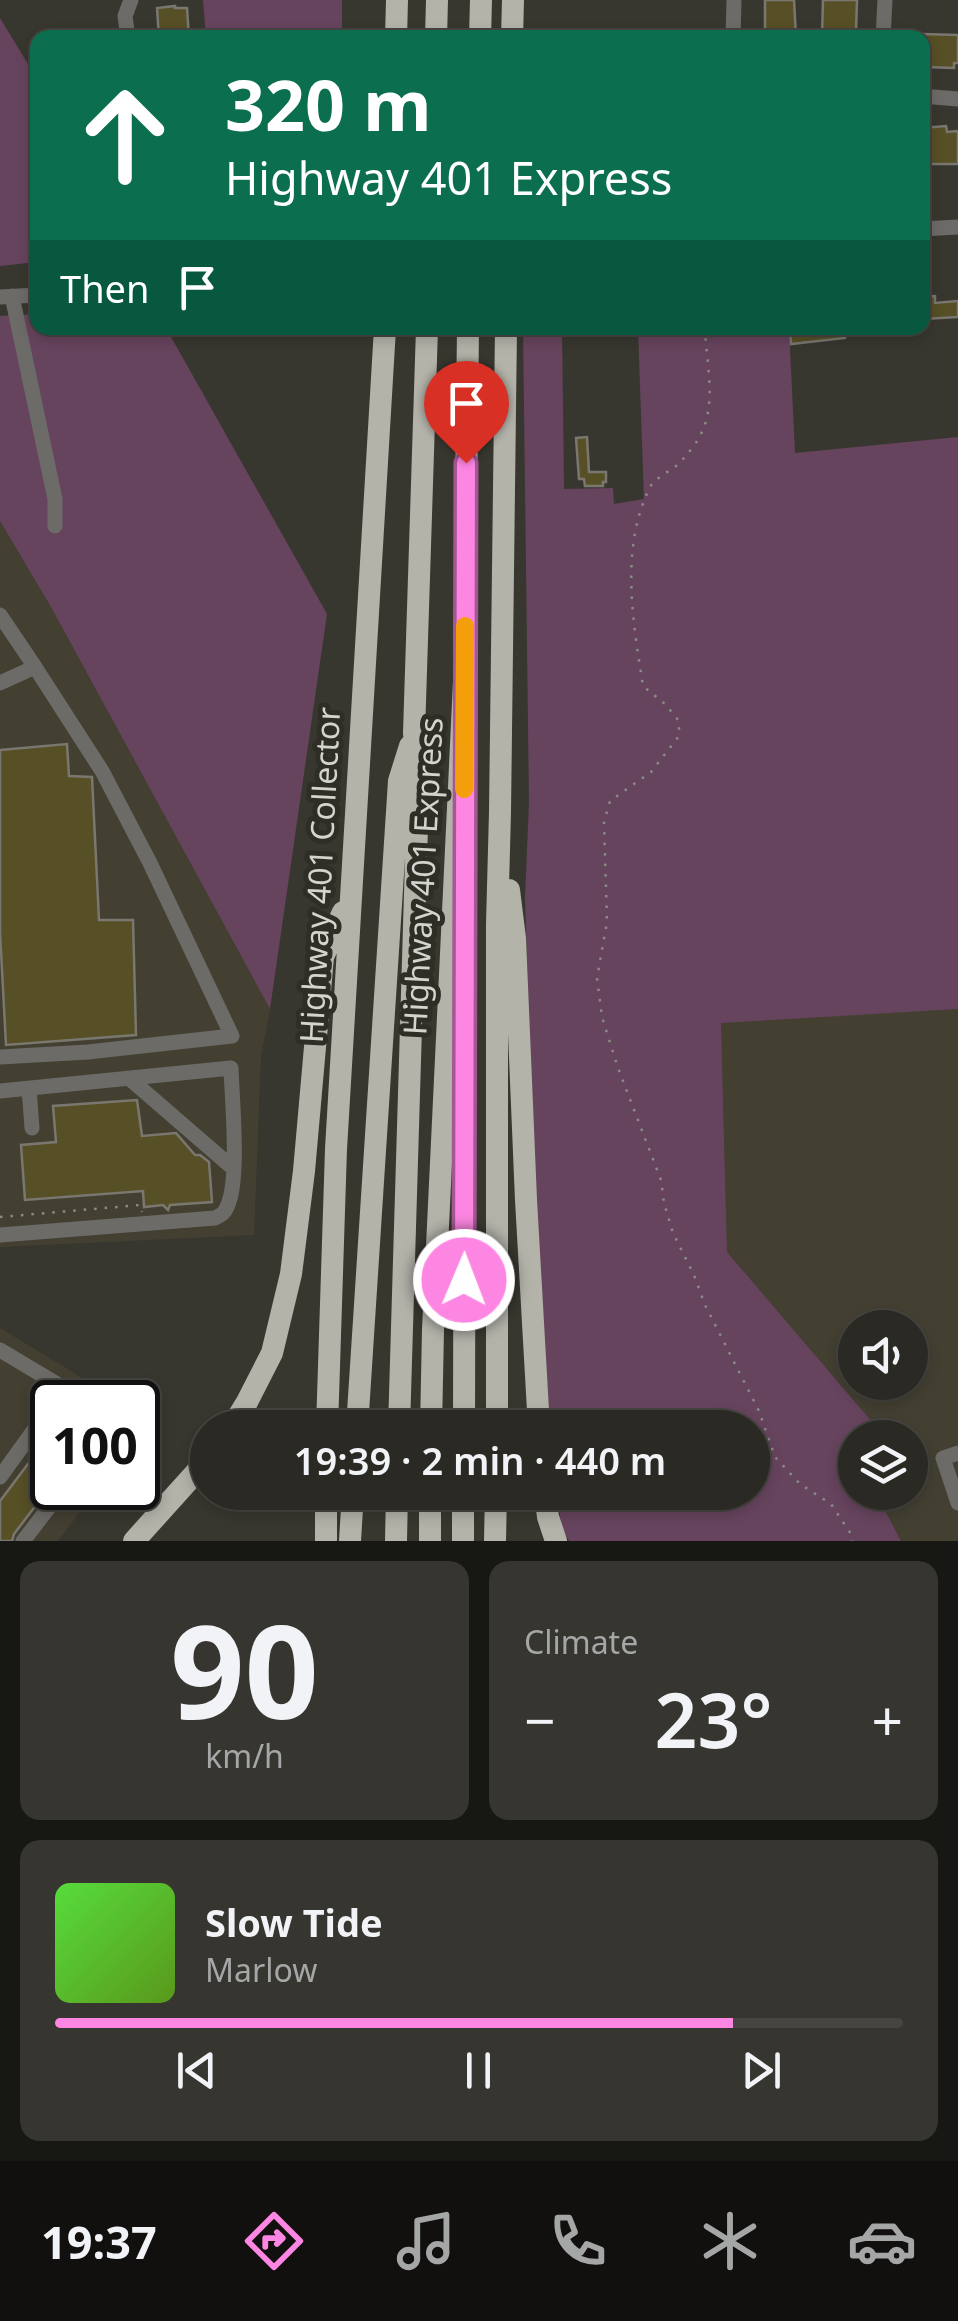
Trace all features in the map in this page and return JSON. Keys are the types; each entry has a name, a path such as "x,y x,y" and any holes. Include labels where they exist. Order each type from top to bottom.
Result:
{"highway":[{"path":"396,30 397,0"},
{"path":"436,30 437,0"},
{"path":"480,30 481,0"},
{"path":"512,30 513,0"},
{"name":"Highway 401 Collector","path":"328,1410 336,1150 386,335"},
{"name":"Highway 401 Express","path":"400,1410 427,335"},
{"name":"Highway 401 Express","path":"431,1410 464,682 468,335"},
{"path":"497,1410 497,924 506,335"},
{"path":"464,682 464,1410"},
{"path":"358,1410 399,781 414,734"},
{"path":"500,812 515,938 538,1410"},
{"path":"242,1410 272,1353 291,1274 323,957 350,895"},
{"path":"134,1541 190,1479"},
{"path":"326,1510 326,1541"},
{"path":"350,1541 352,1510"},
{"path":"396,1541 397,1510"},
{"path":"430,1510 430,1541"},
{"path":"463,1510 463,1541"},
{"path":"496,1510 496,1541"},
{"path":"547,1510 556,1541"}],"street":[{"path":"127,30 131,0"},
{"path":"732,30 734,0"},
{"path":"883,30 884,0"},
{"path":"930,97 958,99"},
{"path":"930,229 958,226"},
{"path":"6,297 55,499 55,526"},
{"path":"0,616 102,771 232,1036 0,1057"},
{"path":"0,683 35,668"},
{"path":"0,1090 231,1068 234,1169 228,1207 215,1218 0,1235"},
{"path":"130,1079 234,1169"},
{"path":"29,1088 32,1128"},
{"path":"0,1350 35,1380"},
{"path":"0,1477 30,1436"},
{"path":"958,1453 942,1458 958,1503"},
{"path":"23,1541 47,1510"}],"path":[{"path":"705,335 709,407 701,435 679,464 652,483 637,519 632,606 644,686 678,721 678,736 651,772 610,801 604,822 607,922 598,978 602,1016 661,1180 673,1234 759,1410 775,1457 800,1484 831,1504 852,1541"},
{"path":"0,1218 140,1205 143,1224"}],"shaded area":[{"path":"203,0 342,0 342,30 205,30"},
{"path":"0,18 30,67 30,263 0,266"},
{"path":"30,314 30,335 170,335 327,614 270,1009 0,521 0,316"},
{"path":"523,335 562,335 564,489 613,488 614,504 644,499 638,335 789,335 795,453 958,437 958,1009 721,1023 727,1252 838,1382 838,1400 853,1400 870,1420 838,1420 838,1510 885,1510 901,1541 569,1541 559,1510 770,1510 770,1410 548,1410 534,1183 525,898 529,802"},
{"path":"0,521 270,1009 261,1056 254,1235 0,1247"},
{"path":"958,1009 958,1541 901,1541 885,1510 928,1510 928,1420 870,1420 853,1400 928,1400 928,1310 838,1310 838,1382 727,1252 721,1022"},
{"path":"0,1328 86,1380 30,1380 30,1510 81,1510 58,1541 0,1541"}],"building":[{"path":"765,0 794,0 796,30 765,30"},
{"path":"823,0 857,0 856,30 822,30"},
{"path":"157,8 187,8 188,30 158,30"},
{"path":"930,34 958,35 958,63 954,63 954,68 930,67"},
{"path":"946,126 947,132 958,131 958,164 930,164 930,127"},
{"path":"930,296 935,296 935,303 958,301 958,317 930,319"},
{"path":"790,335 845,335 845,338 791,344"},
{"path":"587,437 589,472 606,472 603,486 585,486 584,479 579,479 576,438"},
{"path":"67,744 69,776 92,777 99,920 133,920 136,1035 6,1045 0,932 0,750"},
{"path":"137,1100 142,1136 176,1133 195,1155 209,1162 212,1202 170,1205 168,1210 163,1205 144,1207 143,1191 25,1200 21,1145 56,1142 53,1106"},
{"path":"30,1461 32,1510 12,1541 0,1541 0,1501"}],"slow traffic":[{"path":"464,789 465,626"}],"route":[{"path":"464,1280 466,463"}]}
